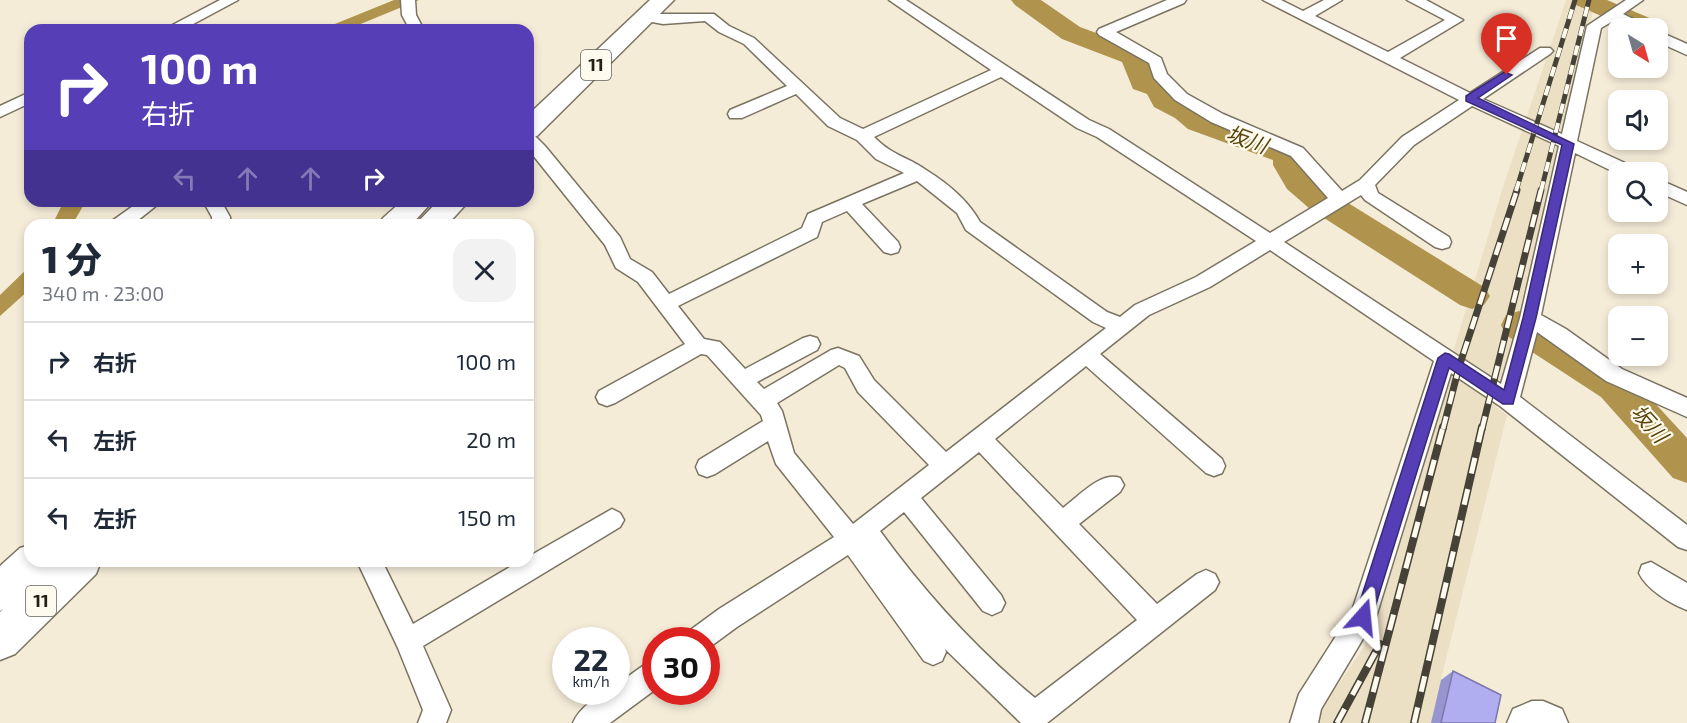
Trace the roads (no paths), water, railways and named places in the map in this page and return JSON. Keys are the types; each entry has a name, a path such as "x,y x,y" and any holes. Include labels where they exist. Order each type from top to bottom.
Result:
{"highway":[{"name":"11","path":"534,94 647,6"},
{"name":"11","path":"534,124 647,6"},
{"path":"400,219 412,207"},
{"path":"436,219 449,207"},
{"name":"11","path":"0,592 27,567"},
{"name":"11","path":"0,640 76,567"}],"main road":[{"path":"1527,723 1539,720 1548,723"}],"street":[{"path":"182,24 231,0"},
{"path":"896,0 1083,124 1103,133 1271,242 1508,400 1687,539"},
{"path":"1179,0 1104,32 1156,61 1160,75 1181,97 1217,118 1298,152 1334,204"},
{"path":"1270,0 1470,99 1608,162"},
{"path":"1304,16 1335,0"},
{"path":"1389,58 1455,20 1414,0"},
{"path":"1508,400 1530,318 1594,26 1636,0"},
{"path":"647,6 663,20 709,16 724,29 749,41 834,122 863,136 882,155 919,173 964,210 973,226 1100,317 1122,326"},
{"path":"409,8 415,24"},
{"path":"1612,15 1619,18"},
{"path":"1668,41 1687,50"},
{"path":"716,627 857,535 1142,310 1203,282 1366,184 1408,141 1448,117 1470,99 1545,51"},
{"path":"863,136 1003,70"},
{"path":"736,114 797,88"},
{"path":"0,112 24,100"},
{"path":"534,144 613,242 623,263 645,277 698,346"},
{"path":"665,304 810,232 814,218 919,173"},
{"path":"1366,184 1371,196 1442,242"},
{"path":"1668,190 1687,199"},
{"path":"849,203 891,247"},
{"path":"128,219 144,207"},
{"path":"1530,318 1559,335 1614,375 1687,408"},
{"path":"742,380 810,344"},
{"path":"608,397 698,346 713,348 771,411 784,458 1001,689 1034,716 1206,582"},
{"path":"1086,354 1214,466"},
{"path":"762,401 838,356 852,362 866,386 945,466"},
{"path":"1304,723 1310,704 1363,617 1445,358"},
{"path":"707,468 775,425"},
{"path":"980,438 1155,621"},
{"path":"1062,523 1112,485"},
{"path":"906,497 992,603"},
{"path":"534,566 612,520"},
{"path":"857,535 933,652"},
{"path":"372,567 408,641 437,710 432,723"},
{"path":"408,641 533,567"},
{"path":"1651,573 1687,598"},
{"path":"587,723 642,682"}],"waterway":[{"name":"坂川","path":"1024,0 1071,33 1138,58 1135,63 1140,69 1143,83 1160,89 1164,101 1185,112 1198,123 1284,153 1290,159 1289,165 1298,176 1298,182 1321,201 1472,296"},
{"path":"1585,0 1627,18"},
{"name":"坂川","path":"1519,325 1615,386 1687,466"}],"railway":[{"path":"1516,191 1575,0"},
{"path":"1541,191 1589,0"},
{"path":"1443,429 1459,367 1517,190"},
{"path":"1482,429 1541,190"},
{"path":"1365,723 1443,427"},
{"path":"1414,723 1482,427"},
{"path":"1337,723 1380,644"}]}
